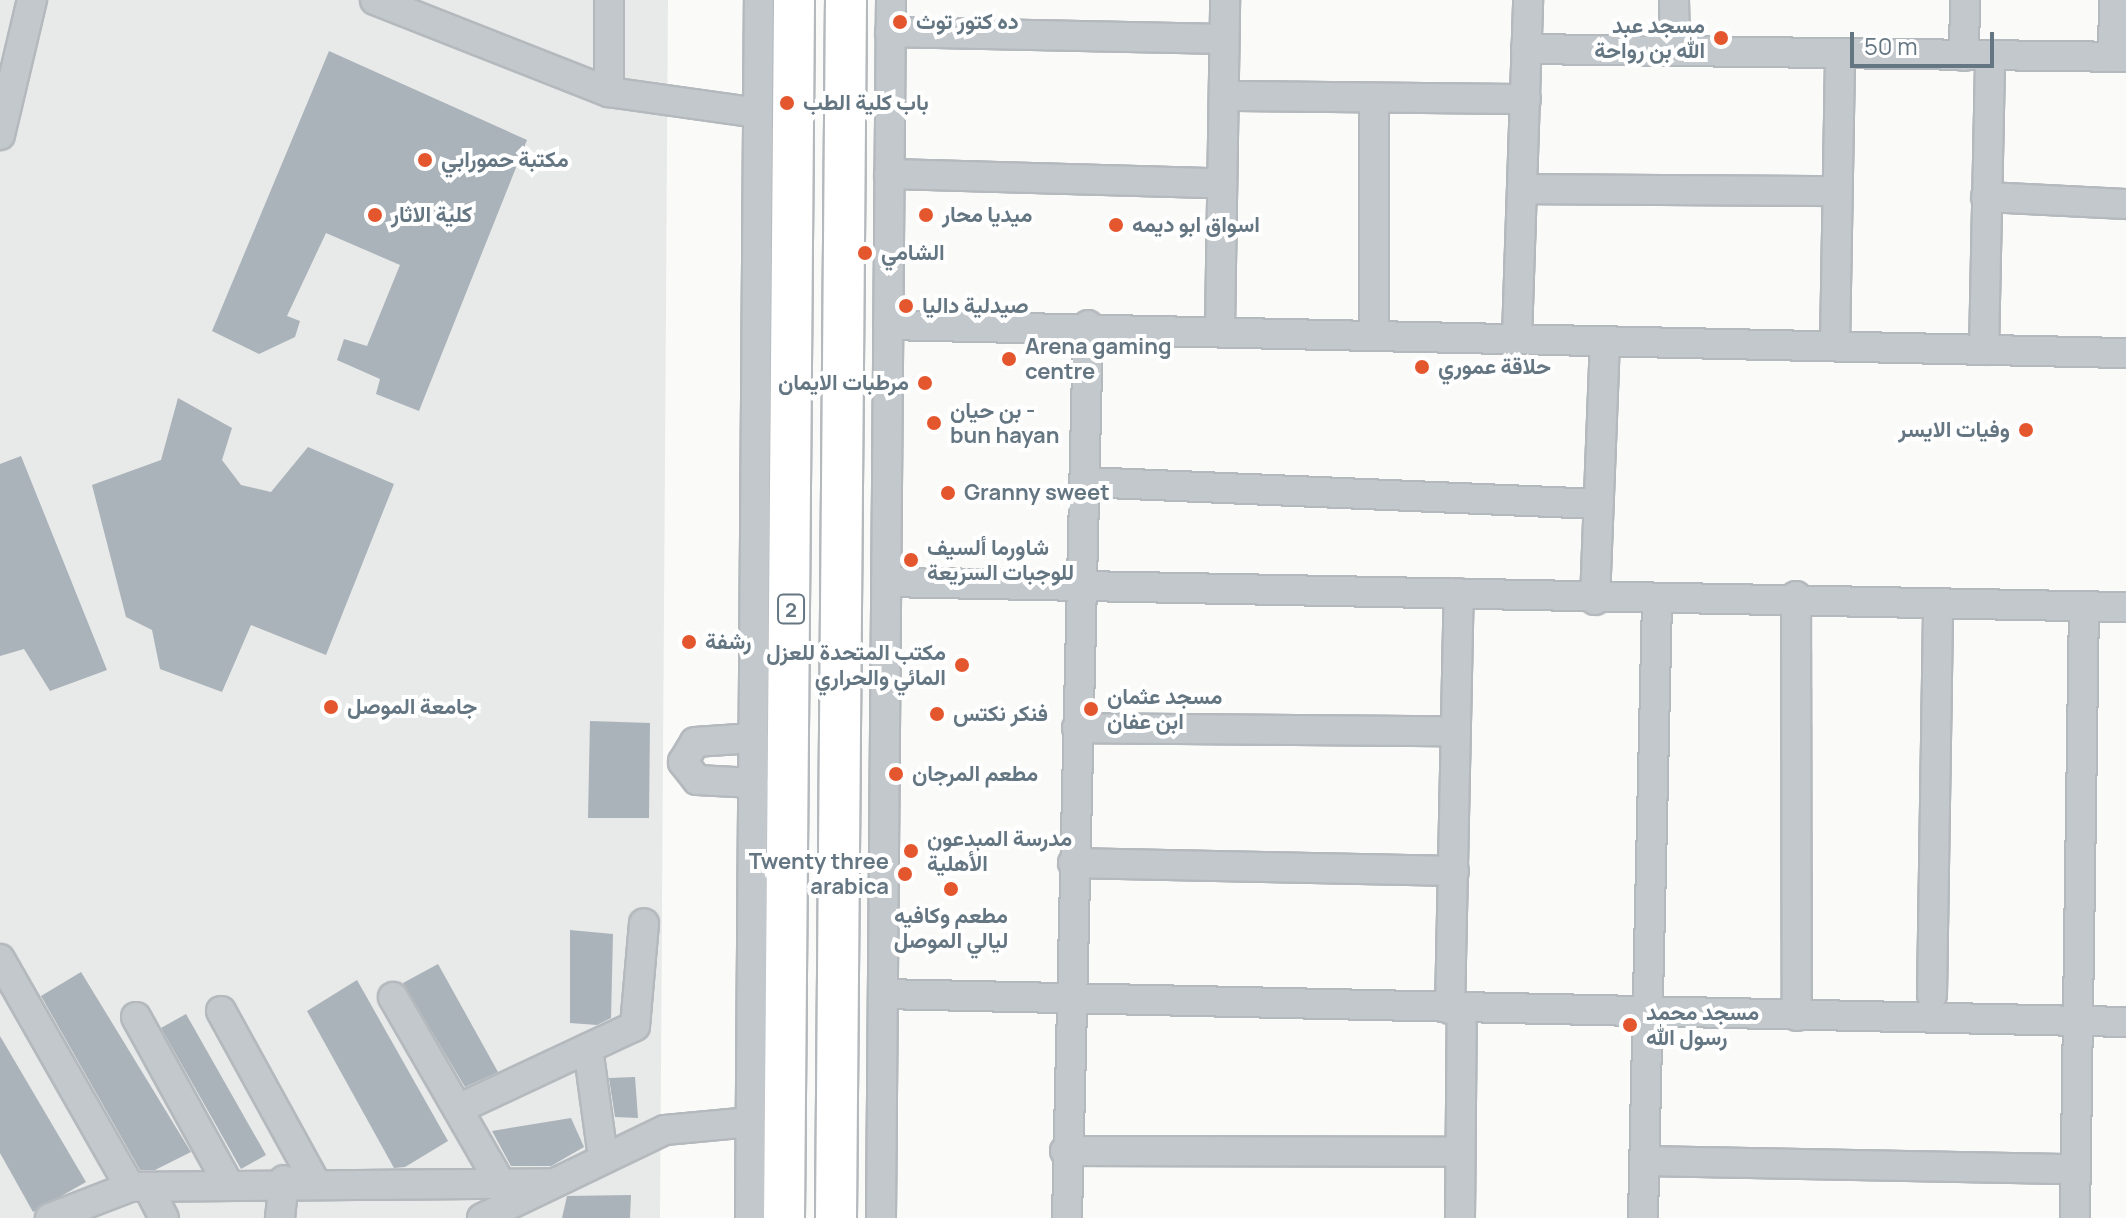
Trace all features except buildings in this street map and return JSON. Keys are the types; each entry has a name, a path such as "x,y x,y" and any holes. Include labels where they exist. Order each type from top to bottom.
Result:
{"highway":[{"name":"2","path":"784,1218 791,581 770,136 794,0"},
{"path":"836,1218 846,0"},
{"path":"791,581 840,583"}],"street":[{"path":"0,135 32,0"},
{"path":"375,0 609,92 770,136"},
{"path":"609,0 609,92"},
{"path":"750,1218 754,738 770,136 759,0"},
{"path":"881,1218 891,0"},
{"path":"1220,329 1220,183 1228,96 1223,39 1225,0"},
{"path":"1517,337 1528,0"},
{"path":"1674,0 1675,47"},
{"path":"1965,0 1977,56 1986,197 1984,350"},
{"path":"1526,49 1675,47 1840,54 2120,57 2114,0"},
{"path":"890,32 1223,39"},
{"path":"1835,346 1840,54"},
{"path":"1228,96 1374,102 1526,99"},
{"path":"1374,102 1374,332"},
{"path":"889,174 1220,183"},
{"path":"1523,189 1837,191"},
{"path":"1986,197 2126,204"},
{"path":"888,325 1088,325 1374,332 1605,342 2126,353"},
{"path":"1067,1218 1065,1151 1088,325"},
{"path":"1595,600 1605,342"},
{"path":"1084,482 1599,504"},
{"path":"886,582 1081,581 1595,600 1796,596 1938,608 2126,607"},
{"path":"1459,593 1454,871 1460,1218"},
{"path":"1796,596 1797,1016"},
{"path":"1643,1218 1652,1013 1657,600"},
{"path":"2075,1218 2084,606"},
{"path":"1932,995 1938,608"},
{"path":"1077,728 1456,731"},
{"path":"754,738 695,742 683,762 697,780 754,783"},
{"path":"1073,863 1454,871"},
{"path":"458,1109 635,1026 644,923"},
{"path":"0,959 139,1187 164,1218"},
{"path":"883,994 1069,1001 2126,1022"},
{"path":"393,997 500,1182"},
{"path":"221,1011 314,1180"},
{"path":"136,1017 227,1182"},
{"path":"588,1048 603,1158"},
{"path":"482,1218 603,1158 676,1127 751,1122"},
{"path":"1065,1151 1460,1152"},
{"path":"1645,1161 2076,1169"},
{"path":"50,1218 139,1187 284,1180 552,1183"},
{"path":"280,1218 284,1180"}],"shaded area":[{"name":"جامعة الموصل","path":"0,0 668,0 660,1218 0,1218"}],"place":[{"name":"ده كتور توث","path":"900,22"},
{"name":"مسجد عبد الله بن رواحة","path":"1721,38"},
{"name":"باب كلية الطب","path":"787,103"},
{"name":"مكتبة حمورابي","path":"425,160"},
{"name":"كلية الاثار","path":"375,215"},
{"name":"ميديا محار","path":"926,215"},
{"name":"اسواق ابو ديمه","path":"1116,225"},
{"name":"الشامي","path":"865,253"},
{"name":"صيدلية داليا","path":"906,306"},
{"name":"Arena gaming centre","path":"1009,359"},
{"name":"حلاقة عموري","path":"1422,367"},
{"name":"مرطبات الايمان","path":"925,383"},
{"name":"بن حيان - bun hayan","path":"934,423"},
{"name":"وفيات الايسر","path":"2026,430"},
{"name":"Granny sweet","path":"948,493"},
{"name":"شاورما ألسيف للوجبات السريعة","path":"911,560"},
{"name":"رشفة","path":"689,642"},
{"name":"مكتب المتحدة للعزل المائي والحراري","path":"962,665"},
{"name":"جامعة الموصل","path":"331,707"},
{"name":"مسجد عثمان ابن عفان","path":"1091,709"},
{"name":"فنكر نكتس","path":"937,714"},
{"name":"مطعم المرجان","path":"896,774"},
{"name":"مدرسة المبدعون الأهلية","path":"911,851"},
{"name":"Twenty three arabica","path":"905,874"},
{"name":"مطعم وكافيه ليالي الموصل","path":"951,889"},
{"name":"مسجد محمد رسول الله","path":"1630,1025"}]}
